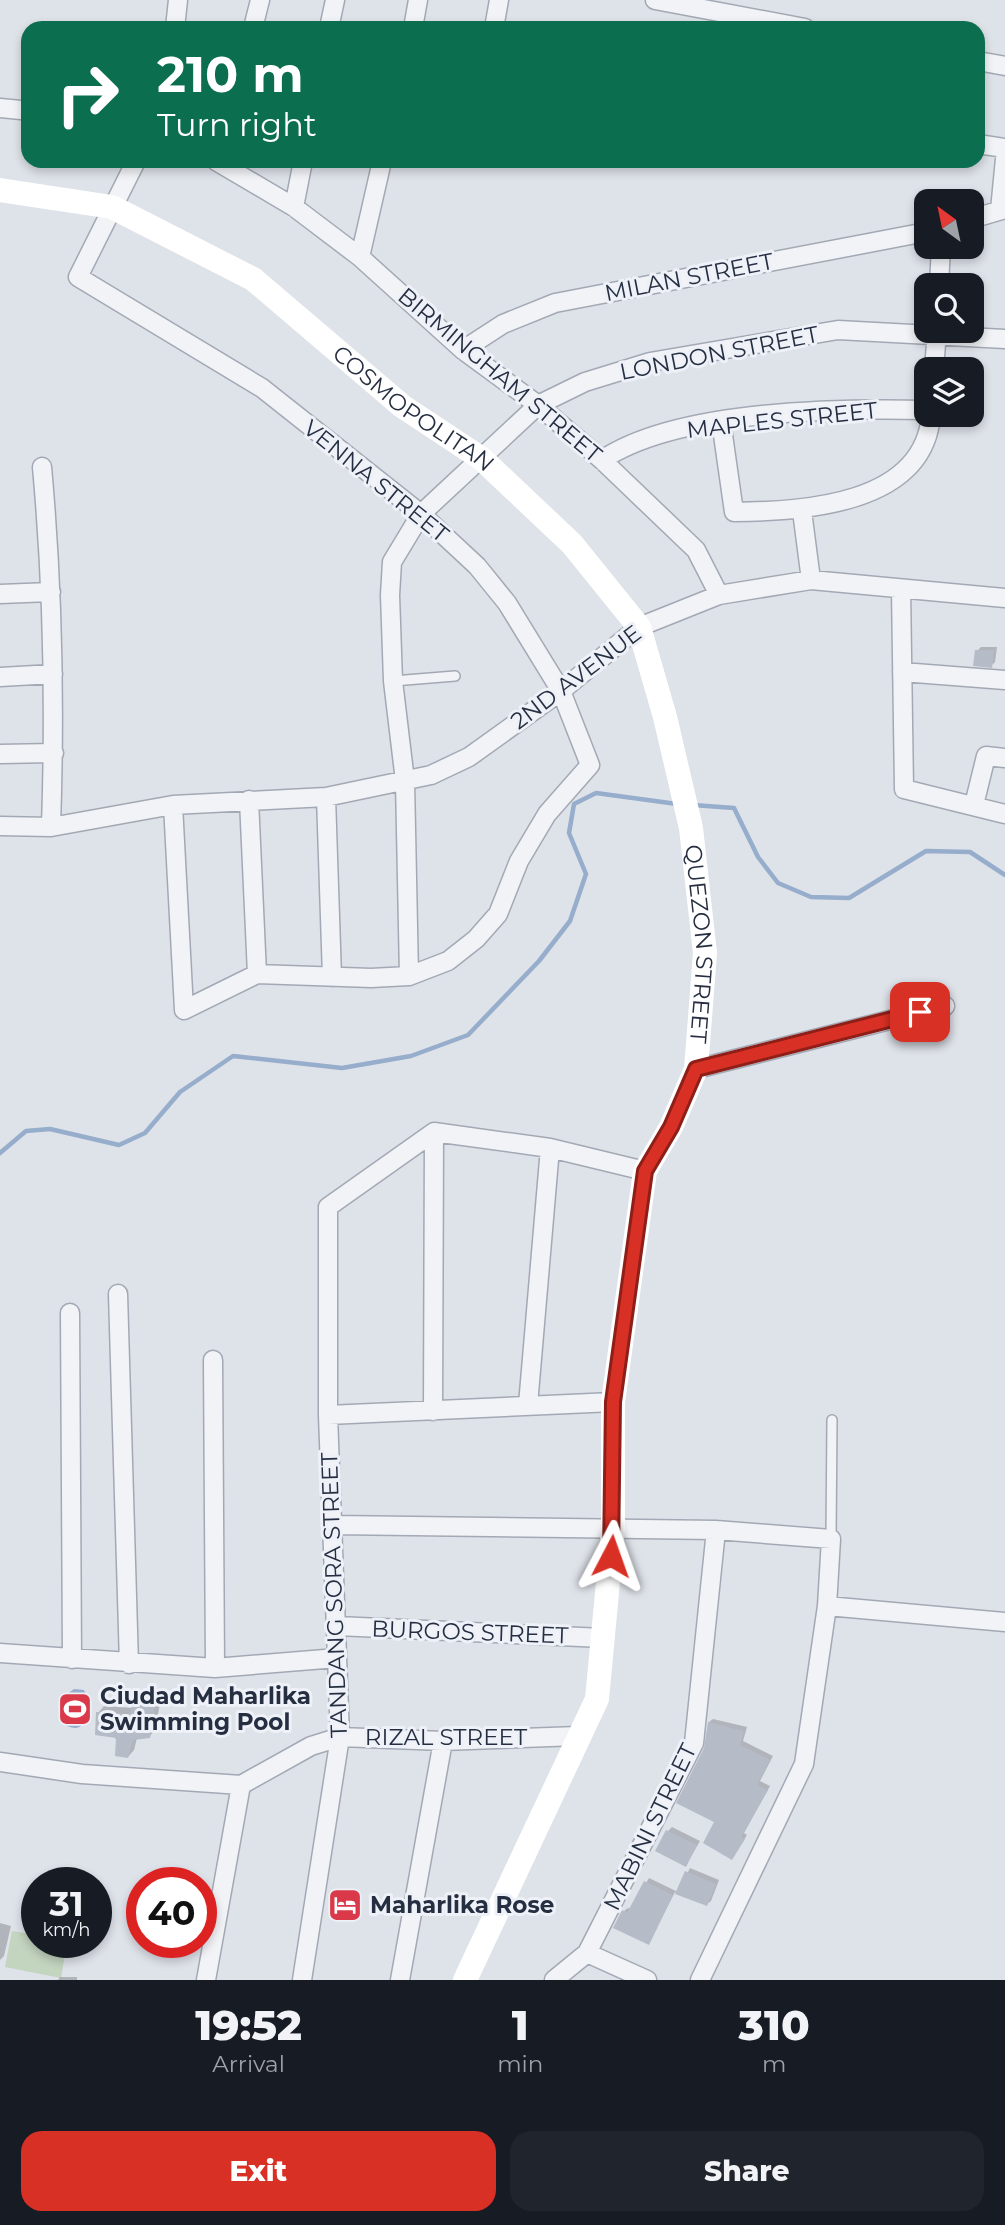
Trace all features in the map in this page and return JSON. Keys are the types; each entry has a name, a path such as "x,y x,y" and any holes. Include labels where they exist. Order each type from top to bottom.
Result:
{"street":[{"path":"176,21 178,0"},
{"path":"255,21 260,0"},
{"path":"330,21 335,0"},
{"path":"414,21 418,0"},
{"path":"495,21 499,0"},
{"path":"656,0 768,21"},
{"path":"985,62 1005,66"},
{"path":"0,108 21,110"},
{"path":"985,145 1005,148"},
{"path":"984,215 1002,209 1005,159"},
{"path":"111,208 132,168"},
{"name":"BIRMINGHAM STREET","path":"230,168 294,206 360,257 463,350 538,405 602,460 696,550 719,595"},
{"path":"294,206 302,168"},
{"path":"360,257 380,168"},
{"name":"COSMOPOLITAN","path":"0,190 111,208 253,279 402,406 482,459 572,544 639,626 681,785"},
{"name":"VENNA STREET","path":"111,208 78,277 261,388 421,514 477,566 507,603 561,691 590,765 547,814 519,861 498,914 476,939 448,961 409,976"},
{"name":"MILAN STREET","path":"463,350 503,324 555,303 914,234"},
{"name":"LONDON STREET","path":"409,976 405,781 393,681 390,595 392,562 421,514 538,405 585,382 650,362 838,330 914,332"},
{"name":"LONDON STREET","path":"984,337 1005,339"},
{"name":"MAPLES STREET","path":"602,460 622,446 660,433 721,421 853,408 914,410"},
{"path":"721,421 734,512 802,511 878,489 909,469 930,435 930,427"},
{"path":"42,467 51,592 54,753 51,827"},
{"path":"802,511 811,580"},
{"name":"2ND AVENUE","path":"0,826 51,827 173,805 326,797 430,775 469,757 561,691 639,626 719,595 811,580 1005,598"},
{"path":"901,589 904,789 1005,814"},
{"path":"0,594 51,592"},
{"path":"902,672 1005,680"},
{"path":"0,677 53,674"},
{"path":"0,754 54,753"},
{"path":"974,805 986,756 1005,758"},
{"name":"QUEZON STREET","path":"465,1980 597,1699 613,1529 613,1402 645,1171 671,1127 696,1069 705,953 691,828 681,785"},
{"path":"326,797 332,977"},
{"path":"249,800 257,974"},
{"path":"173,805 184,1010 257,974 409,976"},
{"path":"696,1069 945,1006"},
{"path":"433,1411 434,1132 550,1148 645,1171"},
{"name":"TANDANG SORA STREET","path":"302,1980 340,1737 328,1415 328,1207 434,1132"},
{"path":"528,1405 550,1148"},
{"path":"118,1294 129,1664"},
{"path":"70,1313 72,1659"},
{"path":"213,1360 215,1668"},
{"path":"328,1415 613,1402"},
{"path":"333,1525 716,1530 831,1539 827,1606 804,1765 700,1980"},
{"name":"MABINI STREET","path":"587,1953 694,1743 716,1530"},
{"path":"827,1606 1005,1622"},
{"name":"BURGOS STREET","path":"337,1626 603,1638"},
{"path":"0,1653 215,1668 337,1658"},
{"name":"RIZAL STREET","path":"241,1786 311,1746 340,1737 443,1741 579,1736"},
{"path":"400,1980 443,1741"},
{"path":"0,1762 82,1774 241,1786 206,1980"},
{"path":"554,1980 587,1953 647,1980"}],"lane":[{"path":"393,681 454,676"},
{"path":"831,1539 832,1420"}],"green space":[{"path":"12,1931 21,1932 21,1958 64,1958 61,1978 5,1967"}],"water":[{"name":"Ciudad Maharlika Swimming Pool","path":"74,1689 84,1690 88,1700 84,1707 87,1718 77,1728 67,1726 63,1720 66,1695"}],"building":[{"path":"975,650 994,650 992,668 973,666"},
{"path":"134,1696 156,1698 150,1738 133,1740 128,1758 115,1756 116,1738 95,1735 96,1712 130,1714"},
{"path":"708,1722 744,1731 740,1745 770,1760 757,1785 768,1790 741,1837 745,1839 732,1860 703,1843 714,1822 676,1803 704,1748"},
{"path":"666,1830 697,1845 686,1867 655,1851"},
{"path":"685,1871 716,1884 707,1906 675,1894"},
{"path":"644,1881 673,1895 649,1945 613,1928 622,1910 627,1913"}],"waterway":[{"path":"0,1153 26,1131 50,1129 119,1145 145,1133 180,1092 233,1056 342,1068 411,1056 468,1035 539,961 570,921 586,874 569,833 574,804 596,793 677,804"},
{"path":"693,805 734,808 758,857 778,883 811,897 849,898 926,851 970,852 1005,875"}],"place":[{"name":"Ciudad Maharlika Swimming Pool","path":"75,1709"},
{"name":"Maharlika Rose","path":"345,1905"}],"route":[{"path":"611,1556 613,1402 645,1171 671,1127 696,1069 920,1012"}]}
